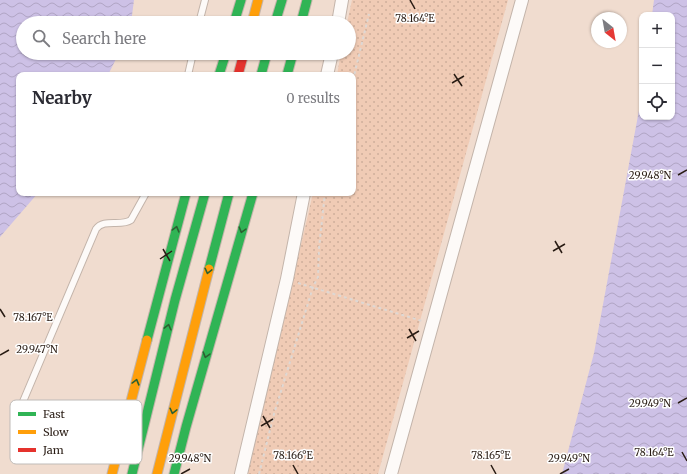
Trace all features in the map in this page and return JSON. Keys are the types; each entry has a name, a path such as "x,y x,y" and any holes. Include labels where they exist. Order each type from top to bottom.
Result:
{"main road":[{"path":"236,16 240,0"},
{"path":"254,16 258,0"},
{"path":"277,16 282,0"},
{"path":"303,16 307,0"},
{"path":"220,72 224,60"},
{"path":"239,72 242,60"},
{"path":"262,72 265,60"},
{"path":"288,72 291,60"},
{"path":"131,400 185,196"},
{"path":"142,433 173,307 204,196"},
{"path":"157,474 228,196"},
{"path":"174,474 186,426 252,196"},
{"path":"112,474 115,464"},
{"path":"132,474 134,464"}],"street":[{"path":"339,16 342,0"},
{"path":"391,474 522,0"},
{"path":"328,72 330,60"},
{"path":"241,474 287,279 303,196"}],"lane":[{"path":"201,16 205,0"},
{"path":"189,72 191,60"},
{"path":"24,400 96,229 99,225 128,222 131,220 144,196"}],"path":[{"path":"355,72 369,14"},
{"path":"259,474 274,414 313,287 318,277 319,248 325,196"},
{"path":"287,279 432,324"}],"shaded area":[{"path":"352,0 508,0 378,474 248,474 312,196 356,196 356,72 338,72 340,60 356,60 356,16 349,16"}],"water":[{"path":"0,0 134,0 132,16 16,16 16,60 116,60 110,72 16,72 16,196 35,196 0,237"},
{"path":"654,0 687,0 687,474 562,474 594,353 639,110 639,120 675,120 675,12 652,12"}],"traffic: fast":[{"path":"236,16 241,0"},
{"path":"277,16 282,0"},
{"path":"303,16 307,0"},
{"path":"220,72 224,60"},
{"path":"262,72 265,60"},
{"path":"288,72 291,60"},
{"path":"147,340 185,196"},
{"path":"142,434 175,300 204,196"},
{"path":"209,269 228,196"},
{"path":"174,474 252,196"},
{"path":"132,474 134,464"}],"traffic: slow":[{"path":"254,16 258,0"},
{"path":"157,474 209,269"},
{"path":"131,400 147,340"},
{"path":"112,474 115,464"}],"traffic: jam":[{"path":"239,72 242,60"}]}
